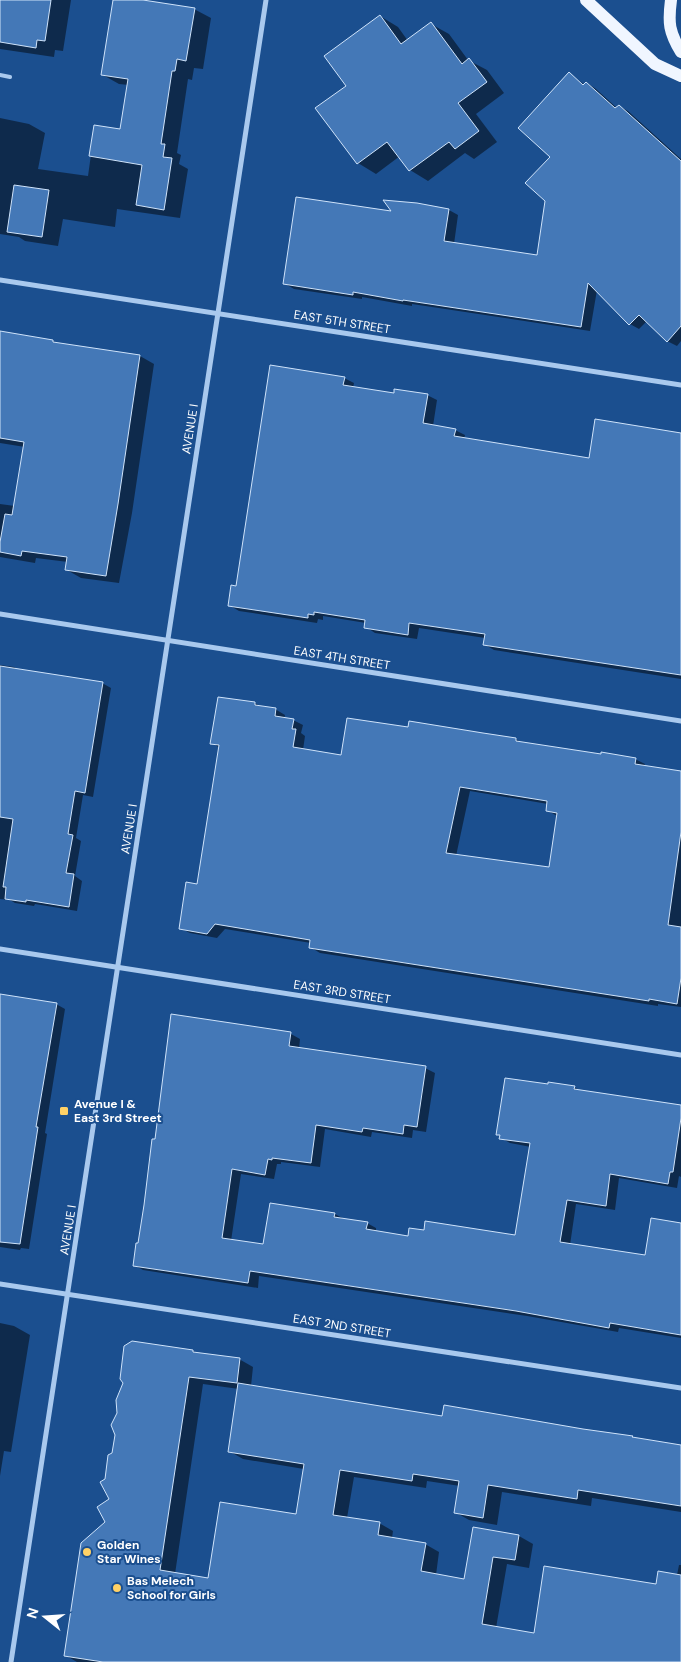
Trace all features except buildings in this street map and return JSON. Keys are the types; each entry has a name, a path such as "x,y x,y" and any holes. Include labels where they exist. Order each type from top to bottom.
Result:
{"main road":[{"path":"586,0 655,64 681,76"},
{"path":"671,0 669,16 672,37 681,52"}],"street":[{"name":"AVENUE I","path":"11,1662 266,0"},
{"name":"EAST 5TH STREET","path":"0,280 681,385"},
{"name":"EAST 4TH STREET","path":"0,614 681,721"},
{"name":"EAST 3RD STREET","path":"0,949 681,1055"},
{"name":"EAST 2ND STREET","path":"0,1284 681,1388"}],"lane":[{"path":"0,75 10,77"}],"place":[{"name":"Avenue I & East 3rd Street","path":"64,1111"},
{"name":"Golden Star Wines","path":"87,1552"},
{"name":"Bas Melech School for Girls","path":"117,1588"}]}
